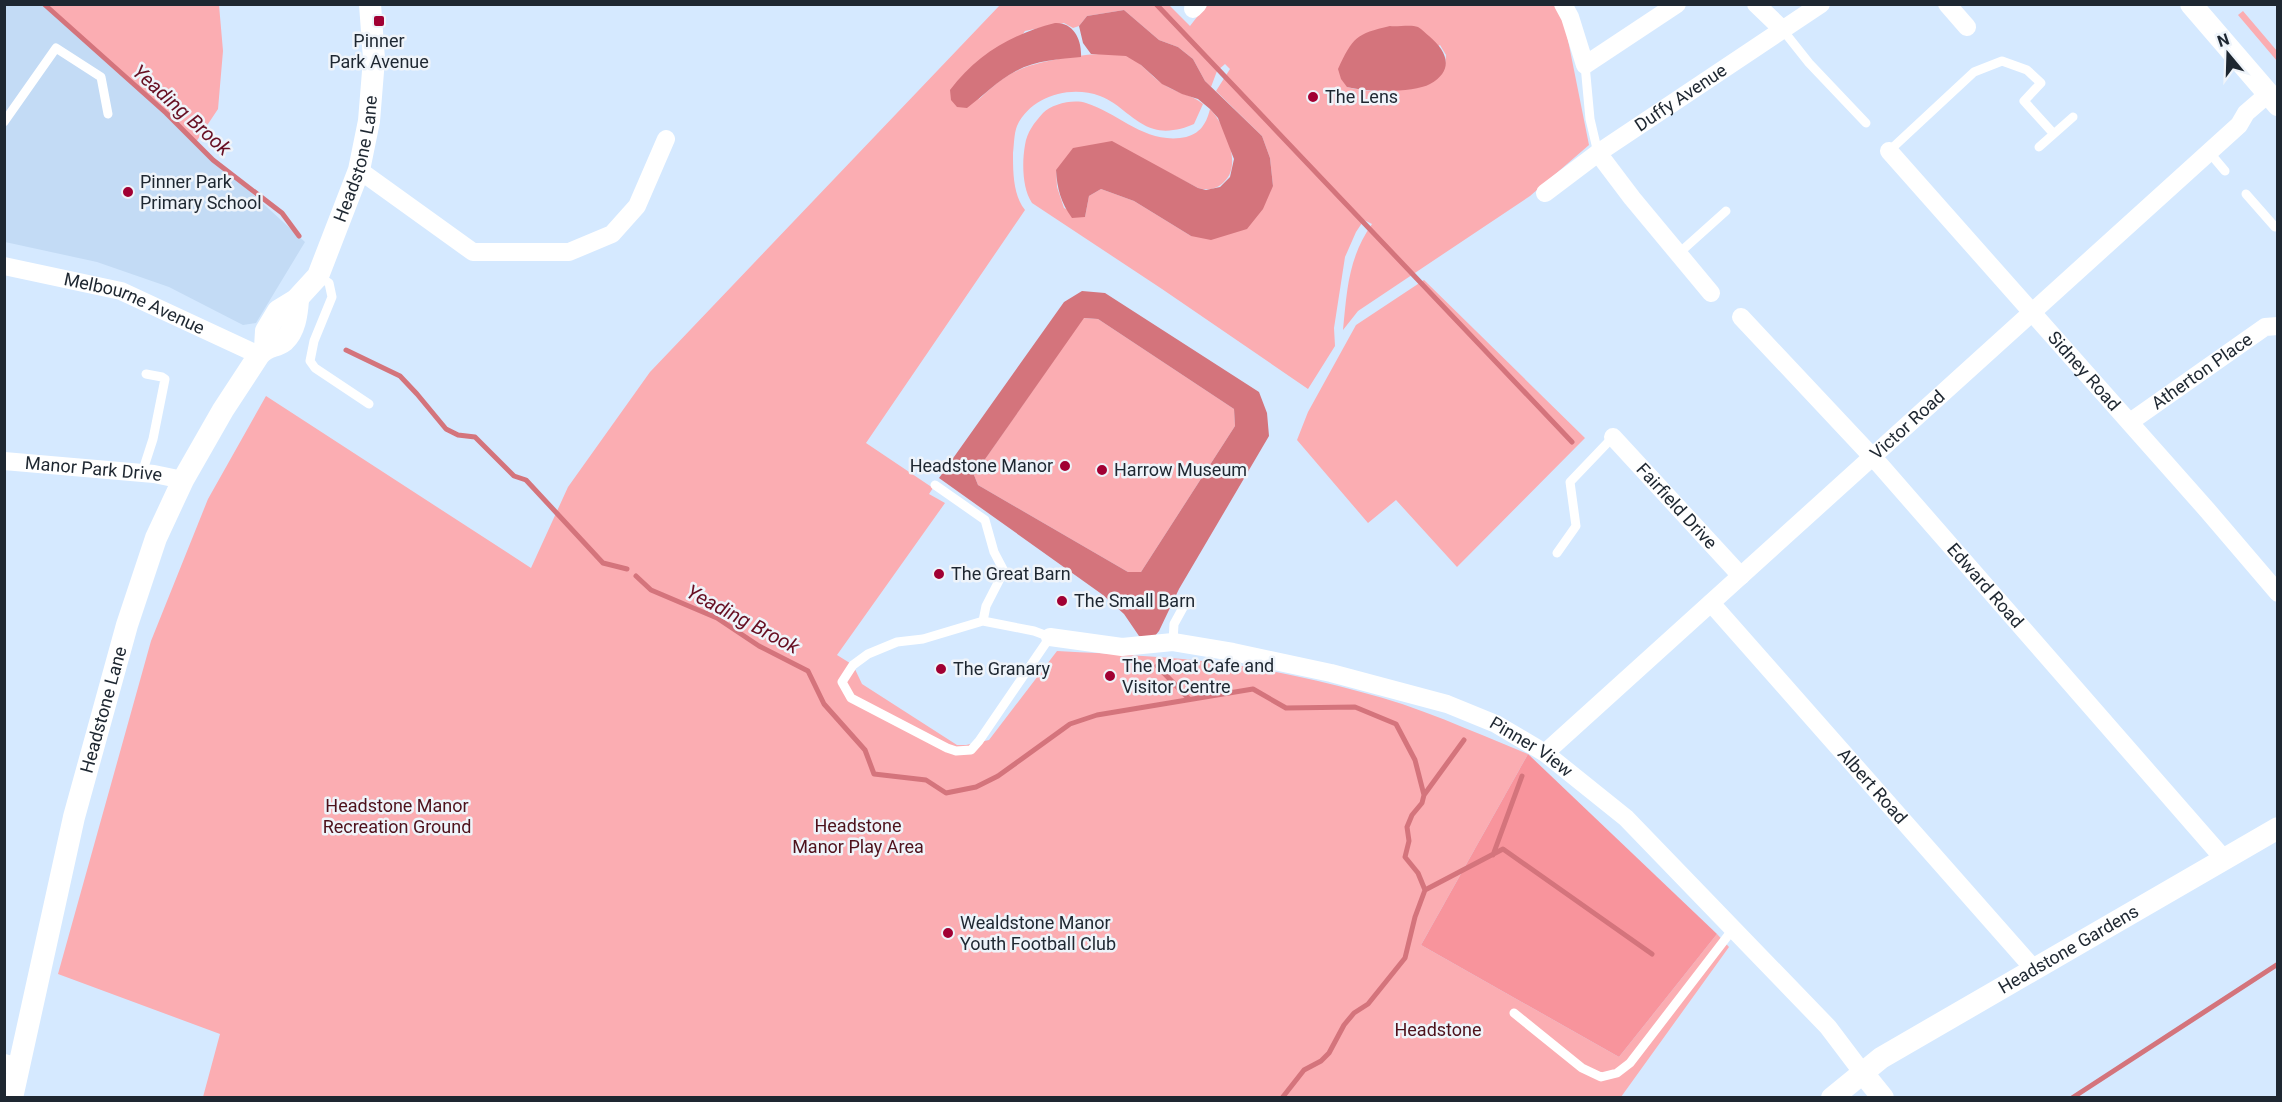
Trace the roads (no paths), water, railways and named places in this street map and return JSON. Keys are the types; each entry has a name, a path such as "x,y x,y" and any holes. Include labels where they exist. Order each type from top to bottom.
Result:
{"street":[{"name":"Headstone Lane","path":"12,1098 12,1065 74,817 124,637 156,538 183,480 223,410 262,352 284,341 296,321 298,300 296,300 318,276 359,170 369,121 374,59 370,4"},
{"path":"1563,4 1570,17 1585,65 1677,4"},
{"path":"1756,4 1782,29"},
{"name":"Duffy Avenue","path":"1545,193 1598,153 1821,4"},
{"path":"1947,4 1967,27"},
{"path":"2191,4 2273,99"},
{"name":"Victor Road","path":"1545,753 2239,125 2246,113 2273,99"},
{"path":"359,170 473,252 570,252 612,234 637,206 666,139"},
{"name":"Sidney Road","path":"1889,151 2130,422 2277,593"},
{"path":"1598,153 1711,293"},
{"name":"Melbourne Avenue","path":"4,266 121,291 262,352"},
{"name":"Edward Road","path":"1741,317 1895,483 2224,859"},
{"name":"Atherton Place","path":"2130,422 2265,327 2277,326"},
{"name":"Fairfield Drive","path":"1613,437 1741,576"},
{"name":"Manor Park Drive","path":"4,461 142,473 183,480"},
{"name":"Albert Road","path":"1711,603 2034,969"},
{"name":"Pinner View","path":"1050,637 1122,647 1173,642 1233,652 1331,673 1447,704 1496,724 1545,753 1626,818 1828,1027 1883,1098"},
{"name":"Headstone Gardens","path":"1832,1098 1881,1058 2277,828"}],"lane":[{"path":"1782,29 1809,63 1866,123"},
{"path":"4,123 56,48 101,77 108,114"},
{"path":"1889,151 1974,72 2002,61 2027,70 2042,83 2024,101 2053,134"},
{"path":"1585,65 1590,119 1598,153"},
{"path":"2039,147 2073,117"},
{"path":"2209,152 2225,171"},
{"path":"2246,194 2275,227"},
{"path":"1678,254 1726,211"},
{"path":"318,276 329,283 332,297 314,341 310,361 315,368 369,404"},
{"path":"142,473 153,439 165,380 162,376 146,374"},
{"path":"1557,553 1576,526 1570,482 1613,437"},
{"path":"935,485 985,520 994,552 1004,571 986,606 983,621"},
{"path":"1173,642 1174,624 1185,604"},
{"path":"983,621 1034,631 1050,637 971,750 956,751 946,748 851,698 842,682 853,665 868,654 897,642 924,639 983,621"},
{"path":"1514,1013 1582,1068 1601,1077 1617,1073 1630,1063 1733,929"}],"waterway":[{"name":"Yeading Brook","path":"44,4 166,113 213,160 282,213 299,236"},
{"path":"1156,4 1572,442"},
{"name":"Yeading Brook","path":"346,350 400,376 446,429 458,435 475,437 514,476 526,480 603,563 627,569"},
{"name":"Yeading Brook","path":"636,576 651,590 717,618 759,646 808,671 824,704 865,750 874,774 926,780 946,793 976,787 998,776 1070,724 1097,715 1253,689 1286,708 1355,707 1396,724 1415,760 1424,795 1422,803 1412,815 1407,827 1409,841 1405,857 1418,873 1425,890 1415,917 1405,958 1368,1004 1354,1013 1344,1025 1329,1053 1321,1061 1304,1070 1282,1098"},
{"name":"Yeading Brook","path":"1157,666 1189,699"},
{"path":"1424,795 1464,740"},
{"path":"1493,855 1522,776"},
{"path":"1425,890 1503,849 1652,954"},
{"path":"2072,1098 2278,964"}],"place":[{"name":"Pinner Park Avenue","path":"379,21"},
{"name":"The Lens","path":"1313,97"},
{"name":"Pinner Park Primary School","path":"128,192"},
{"name":"Headstone Manor","path":"1065,466"},
{"name":"Harrow Museum","path":"1102,470"},
{"name":"The Great Barn","path":"939,574"},
{"name":"The Small Barn","path":"1062,601"},
{"name":"The Granary","path":"941,669"},
{"name":"The Moat Cafe and Visitor Centre","path":"1110,676"},
{"name":"Wealdstone Manor Youth Football Club","path":"948,933"}],"park label":[{"name":"Headstone Manor Recreation Ground","path":"397,816"},
{"name":"Headstone Manor Play Area","path":"858,836"},
{"name":"Headstone","path":"1438,1030"}]}
